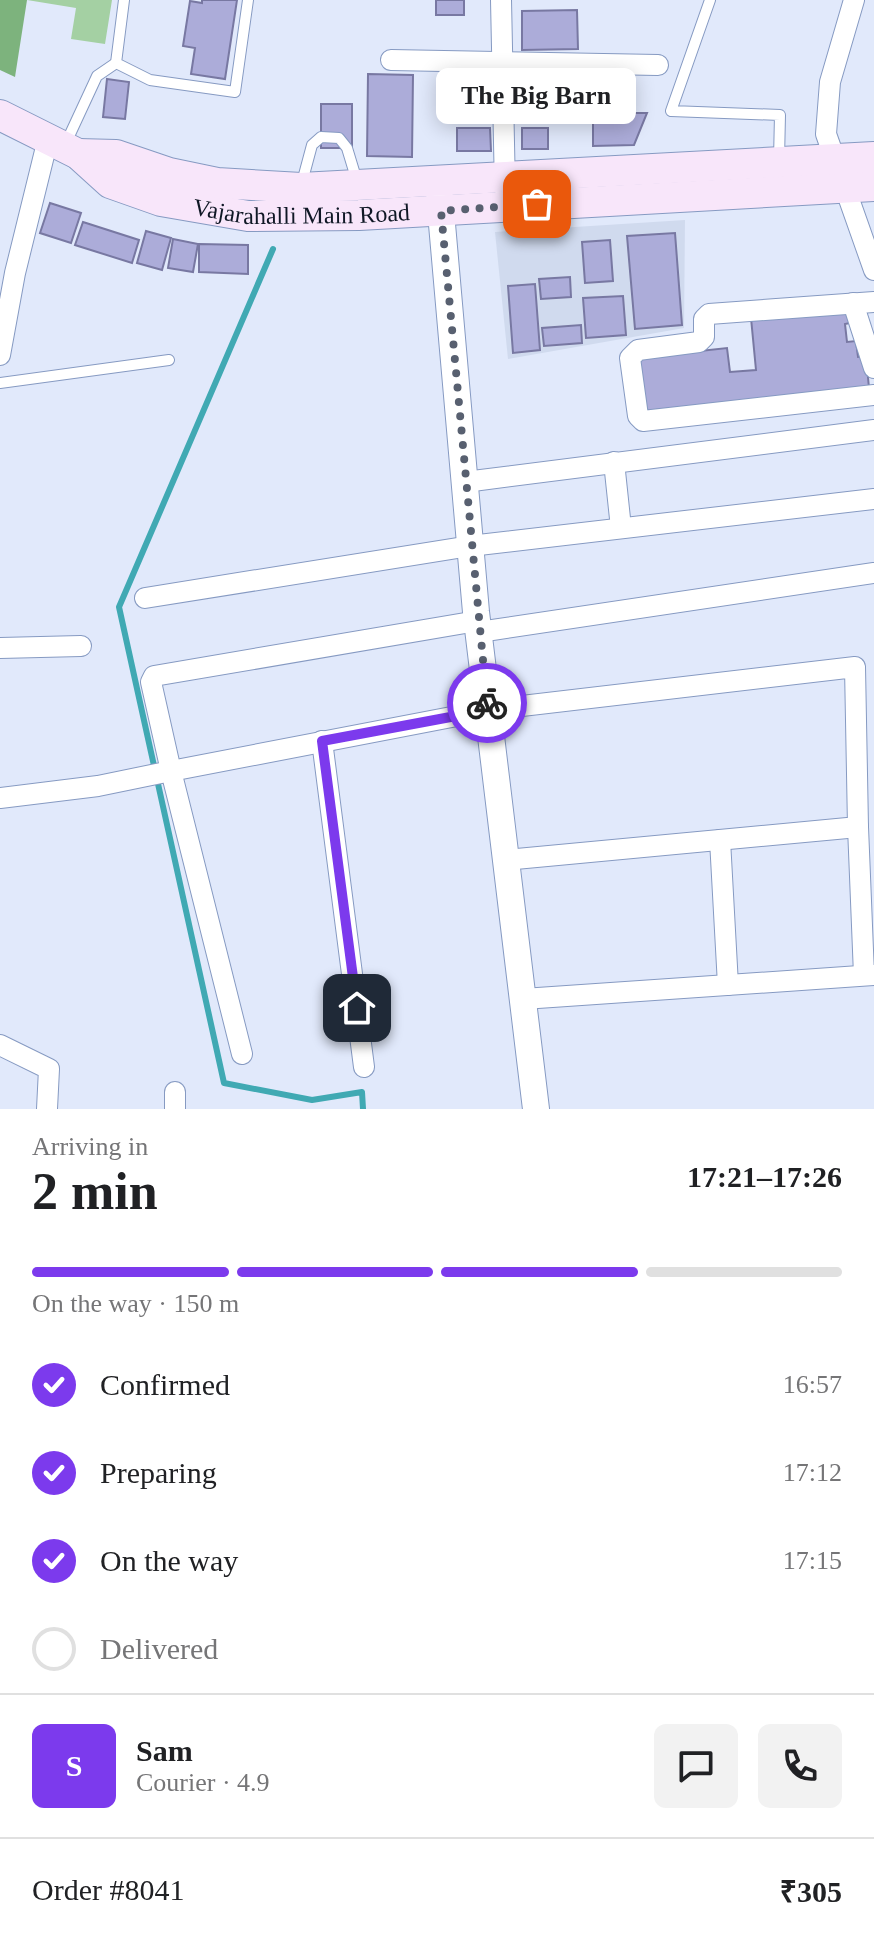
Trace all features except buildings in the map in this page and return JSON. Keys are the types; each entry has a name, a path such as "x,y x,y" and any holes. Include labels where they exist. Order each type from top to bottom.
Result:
{"main road":[{"name":"Vajarahalli Main Road","path":"0,115 64,147 110,183 161,201 212,212 301,216 440,196 505,192 859,186"},
{"name":"Vajarahalli Main Road","path":"64,147 116,155 169,173 217,183 301,188 358,187 440,196"},
{"name":"Vajarahalli Main Road","path":"505,192 778,161 874,157"}],"street":[{"path":"501,0 505,192"},
{"path":"854,0 826,108 826,134 833,158 859,186 874,270"},
{"path":"391,60 658,65"},
{"path":"0,355 15,273 64,147"},
{"path":"440,196 478,627 536,1109"},
{"path":"874,302 709,314 704,319 704,337 699,342 634,351 630,358 638,416 649,421 874,395"},
{"path":"853,303 874,368"},
{"path":"465,482 874,430"},
{"path":"614,462 621,528"},
{"path":"145,598 470,546 874,499"},
{"path":"242,1054 171,771 151,682 154,676 478,627 874,573"},
{"path":"0,648 81,646"},
{"path":"0,798 98,786 488,710 864,665 863,840 869,975 523,999"},
{"path":"322,741 364,1067"},
{"path":"506,860 720,840 863,840"},
{"path":"720,840 728,985"},
{"path":"0,1045 49,1069 47,1109"}],"lane":[{"path":"64,147 97,76 116,63 124,0"},
{"path":"116,63 150,80 235,92 248,0"},
{"path":"710,0 671,111 780,115 778,161"},
{"path":"301,188 312,145 321,137 339,138 347,148 358,187"},
{"path":"0,383 169,360"}],"shaded area":[{"path":"685,220 684,328 508,359 495,232"}],"green space":[{"path":"0,0 27,0 15,77 0,70"},
{"path":"27,0 112,0 105,44 71,39 76,8"}],"waterway":[{"path":"273,249 119,607 224,1083 312,1100 362,1092 363,1109"}],"way so far":[{"path":"487,703 476,612 441,211 537,204"}],"place":[{"name":"The Big Barn","path":"537,204"}],"route":[{"path":"357,1008 322,741 488,710 487,703"}]}
